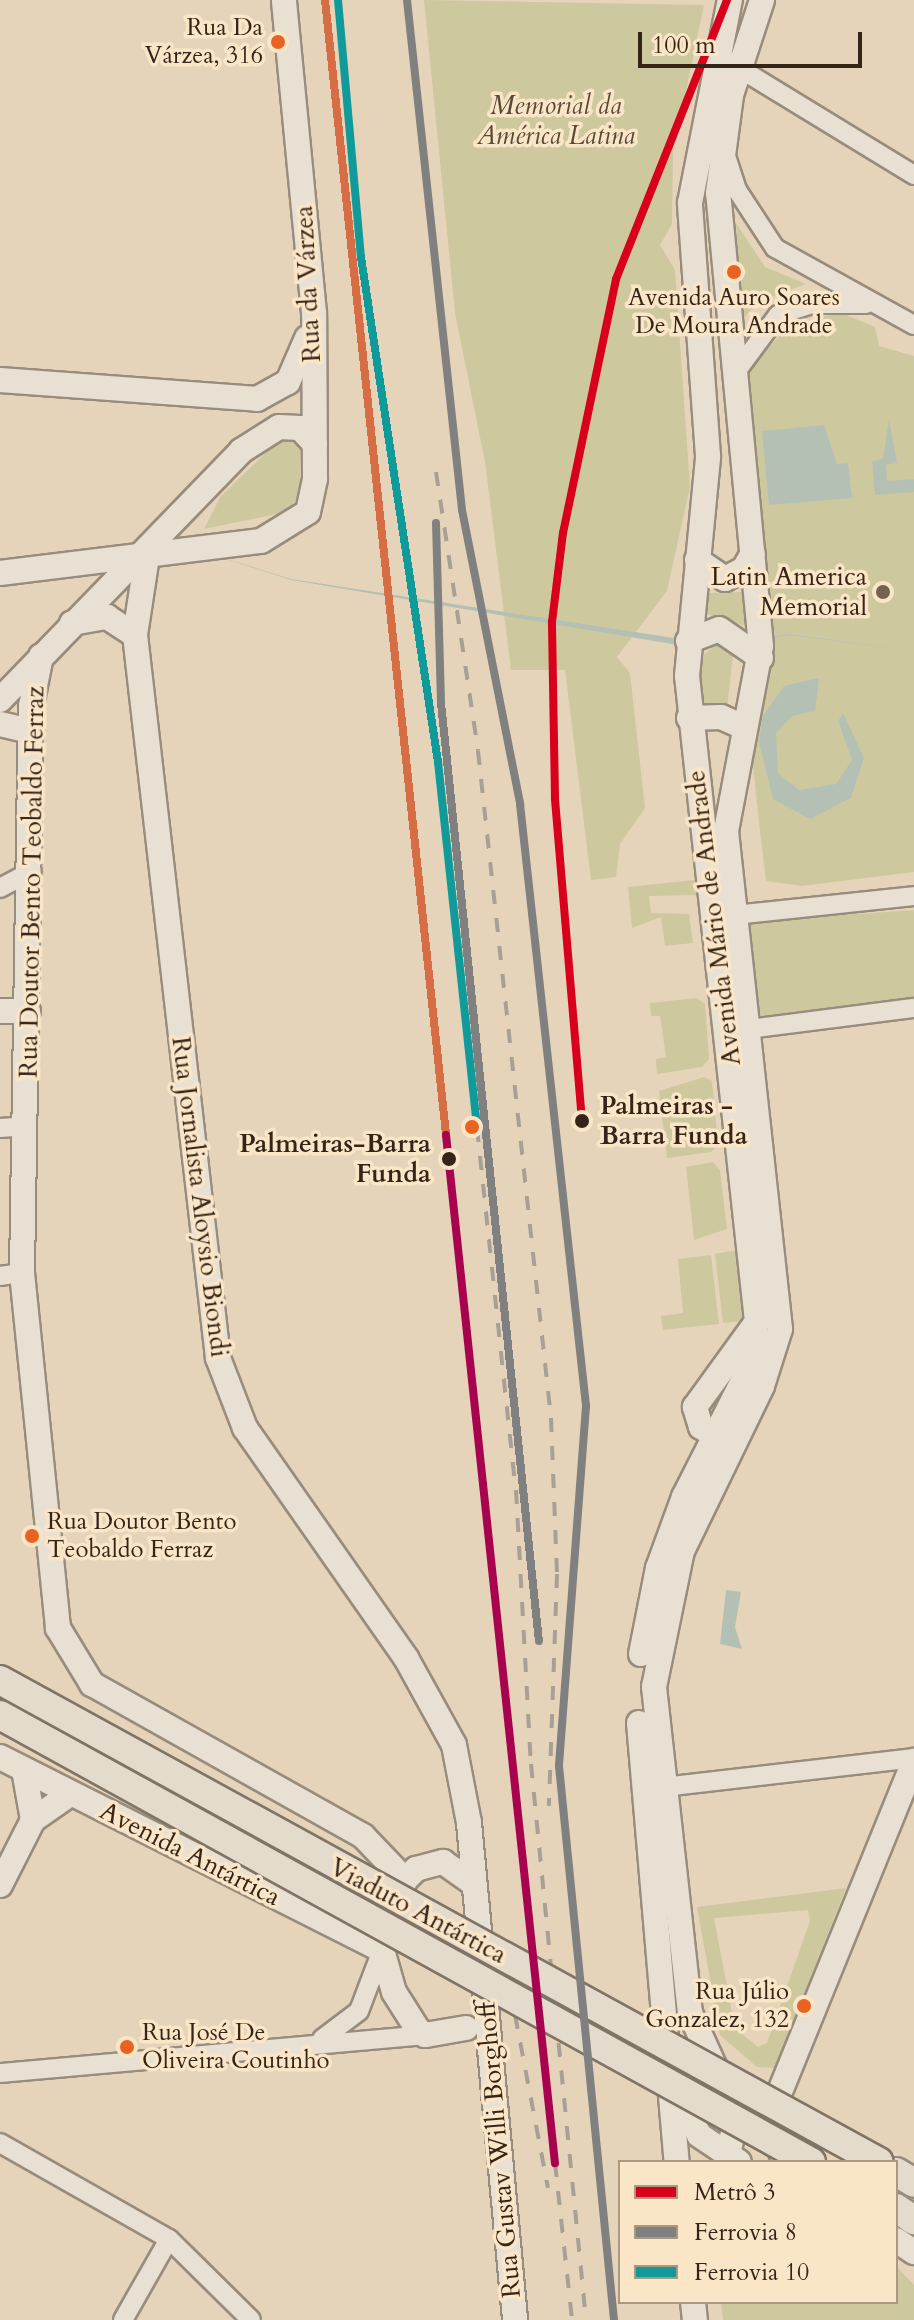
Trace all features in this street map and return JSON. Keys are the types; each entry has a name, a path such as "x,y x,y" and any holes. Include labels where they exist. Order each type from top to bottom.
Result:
{"main road":[{"name":"Viaduto Antártica","path":"0,1680 875,2160"},
{"name":"Viaduto Antártica","path":"0,1715 807,2160"}],"street":[{"name":"Rua da Várzea","path":"148,550 261,541 308,512 315,444 314,313 284,0"},
{"path":"730,0 713,58 690,203 708,427 703,517 697,560 725,579 744,569 753,553"},
{"name":"Avenida Mário de Andrade","path":"710,2057 690,2013 638,1712 649,1600 723,1440 780,1329 726,826 743,727 761,658 753,553 719,238 722,138 739,66 762,0"},
{"path":"713,58 739,66 914,175"},
{"path":"722,138 759,231 790,260 914,325"},
{"path":"733,379 744,352 778,315 833,301 880,308"},
{"path":"0,380 239,399 284,387 314,313"},
{"path":"239,399 254,421 241,451"},
{"path":"0,700 71,623 148,550 241,451 279,427 300,428 315,444"},
{"path":"0,573 148,550"},
{"name":"Rua Jornalista Aloysio Biondi","path":"148,550 135,635 218,1358 245,1428 443,1721 464,1790 474,1884"},
{"name":"Avenida Mário de Andrade","path":"697,560 688,641 689,718 757,1321 695,1407 696,1421 723,1440"},
{"path":"71,623 107,617 135,635"},
{"path":"688,641 719,629 761,658"},
{"name":"Rua Doutor Bento Teobaldo Ferraz","path":"41,656 31,731 32,871 27,1126 11,1274 58,1628 71,1659 114,1698 363,1836 405,1880"},
{"path":"689,718 721,717 743,727"},
{"path":"0,724 31,731"},
{"path":"0,888 32,871"},
{"path":"734,915 914,896"},
{"path":"749,1029 914,1008"},
{"path":"0,1011 28,1011"},
{"path":"0,1128 27,1126"},
{"name":"Avenida Antártica","path":"0,1757 382,1950"},
{"path":"652,1788 914,1759 777,2099 774,2135 785,2160"},
{"path":"24,1770 33,1820"},
{"name":"Avenida Mário de Andrade","path":"652,1788 677,2160"},
{"path":"0,1885 33,1820 70,1794"},
{"path":"316,2043 359,2011 405,1880 443,1862 474,1884"},
{"name":"Rua Gustav Willi Borghoff","path":"474,1884 515,2320"},
{"path":"382,1950 394,1992 425,2035"},
{"path":"481,1961 466,2028 492,2068"},
{"path":"668,2012 689,2123 731,2160"},
{"path":"0,2073 425,2035 466,2028"},
{"path":"710,2057 777,2099 889,2160"},
{"path":"710,2057 737,2116 731,2160"},
{"path":"0,2143 169,2239 251,2320"},
{"path":"123,2320 169,2239"}],"green space":[{"name":"Memorial da América Latina","path":"424,0 704,5 673,153 672,224 660,245 675,270 690,487 667,591 617,657 630,673 645,808 620,844 616,877 591,880 565,670 511,670 485,462 455,313"},
{"path":"736,223 765,267 806,284 757,303 742,320"},
{"path":"839,312 875,327 879,346 914,356 914,872 802,886 766,881 760,831 751,746 746,371 788,327"},
{"path":"290,440 300,450 300,494 287,512 204,529 221,496 277,442"},
{"path":"743,592 746,626 706,614 709,593"},
{"path":"719,642 733,655 727,708 701,705 699,659"},
{"path":"703,879 710,941 703,942 696,895 649,896 651,913 689,914 693,943 665,946 661,917 632,928 628,887"},
{"path":"914,910 914,998 755,1019 743,922"},
{"path":"714,978 752,1320 723,1323 715,1254 736,1250 707,979"},
{"path":"696,998 705,1004 709,1059 702,1067 657,1074 656,1059 666,1057 660,1016 651,1016 650,1003"},
{"path":"704,1077 712,1081 718,1144 711,1152 667,1158 659,1091"},
{"path":"713,1162 720,1170 727,1229 694,1240 686,1167"},
{"path":"711,1255 719,1324 663,1330 661,1316 683,1313 678,1259"},
{"path":"846,1888 775,2068 757,2067 720,2035 697,1907","holes":["808,1910 810,1921 767,2043 758,2047 735,2028 714,1918"]},
{"path":"898,2268 914,2285 914,2320 723,2320 721,2304 898,2304"}],"shaded area":[{"path":"889,419 897,463 886,465 887,481 914,479 914,492 875,495 872,461 883,459"},
{"path":"824,425 837,464 848,463 852,498 769,505 762,431"},
{"path":"211,554 291,579 687,640 703,648 788,634 914,651 789,635 702,649 291,580"},
{"path":"819,678 815,711 792,716 776,733 778,773 799,790 836,784 852,760 838,721 843,713 864,758 851,798 810,819 773,799 759,742 763,716 784,686"},
{"path":"726,1590 741,1592 735,1627 742,1649 720,1644"}],"railway":[{"path":"436,472 478,751 551,1418 557,1574 549,1806"},
{"path":"477,1128 516,1490 531,1764 586,2320"},
{"path":"515,2015 548,2188"},
{"path":"555,2163 572,2320"}],"metro line":[{"name":"3","path":"582,1121 555,798 552,622 563,533 616,279 727,0"}],"rail line":[{"name":"10","path":"338,0 361,257 438,762 477,1128"},
{"name":"8","path":"407,0 462,510 520,804 586,1406 559,1766 614,2320"},
{"name":"8","path":"436,523 441,703 539,1641"}],"transit line":[{"path":"325,0 446,1135"},
{"path":"446,1135 555,2163"}],"place":[{"name":"Rua Da Várzea, 316","path":"278,42"},
{"name":"Avenida Auro Soares De Moura Andrade","path":"734,272"},
{"name":"Latin America Memorial","path":"883,592"},
{"name":"Palmeiras - Barra Funda","path":"582,1121"},
{"name":"Palmeiras-Barra Funda","path":"449,1159"},
{"name":"Rua Doutor Bento Teobaldo Ferraz","path":"32,1536"},
{"name":"Rua Júlio Gonzalez, 132","path":"804,2006"},
{"name":"Rua José De Oliveira Coutinho","path":"127,2047"}]}
